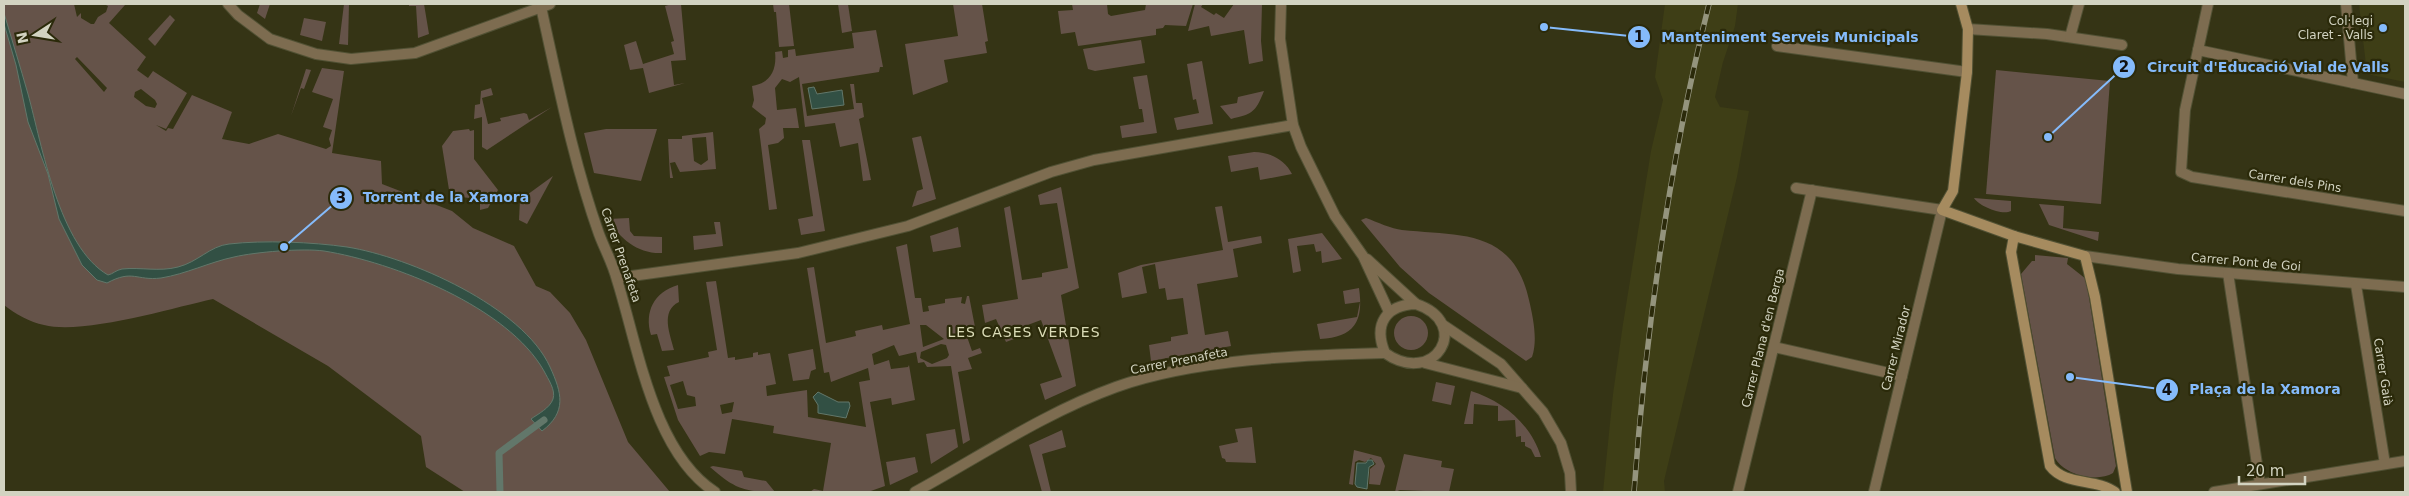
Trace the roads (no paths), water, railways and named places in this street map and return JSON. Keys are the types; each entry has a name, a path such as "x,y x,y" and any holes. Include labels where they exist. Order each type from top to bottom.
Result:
{"street":[{"path":"228,4 238,15 270,39 316,54 351,59 416,53 546,5"},
{"path":"1281,4 1280,39 1293,125 1304,155 1335,216 1363,256 1389,312"},
{"name":"Carrer Mirador","path":"1874,492 1942,210 1953,191 1967,72 1968,29 1961,4"},
{"path":"2070,37 2078,4"},
{"path":"2208,4 2198,50 2405,94"},
{"path":"2346,4 2353,83"},
{"name":"Carrer Prenafeta","path":"546,5 574,150 599,234 617,278 663,428 673,446 692,472 715,492"},
{"path":"1968,29 2070,37 2122,45"},
{"path":"1777,46 1967,72"},
{"name":"Carrer dels Pins","path":"2198,50 2185,110 2181,172 2192,176 2405,211"},
{"path":"617,278 798,253 908,226 1051,172 1094,160 1293,125"},
{"path":"1796,188 1942,210 2014,236 2085,256 2095,297 2127,492"},
{"name":"Carrer Plana d'en Berga","path":"1738,492 1812,190"},
{"path":"2014,236 2011,252 2050,466 2060,475 2107,486 2115,492"},
{"path":"1363,256 1416,304 1427,308 1437,316 1443,325 1446,337 1444,346 1439,354 1425,363"},
{"name":"Carrer Pont de Goi","path":"2085,256 2228,273 2356,285 2405,287"},
{"path":"2228,273 2260,484"},
{"name":"Carrer Gaià","path":"2356,285 2385,464"},
{"path":"1416,304 1397,306 1389,312 1383,322 1380,334 1385,353 1404,362 1425,363 1522,388"},
{"path":"1443,325 1501,364 1543,412 1560,443 1570,473 1571,492"},
{"path":"1774,347 1902,376"},
{"name":"Carrer Prenafeta","path":"915,492 1030,425 1116,387 1168,374 1232,363 1274,358 1385,353"},
{"path":"2214,492 2405,461"}],"waterway":[{"path":"500,492 499,453 544,420"}],"railway":[{"path":"1634,492 1645,369 1661,246 1682,125 1709,4"}],"place":[{"name":"Manteniment Serveis Municipals","path":"1544,27"},
{"name":"Col·legi Claret - Valls","path":"2383,28"},
{"name":"Circuit d'Educació Vial de Valls","path":"2048,137"},
{"name":"Torrent de la Xamora","path":"284,247"},
{"name":"Plaça de la Xamora","path":"2070,377"}],"district":[{"name":"LES CASES VERDES","path":"1024,332"}]}
